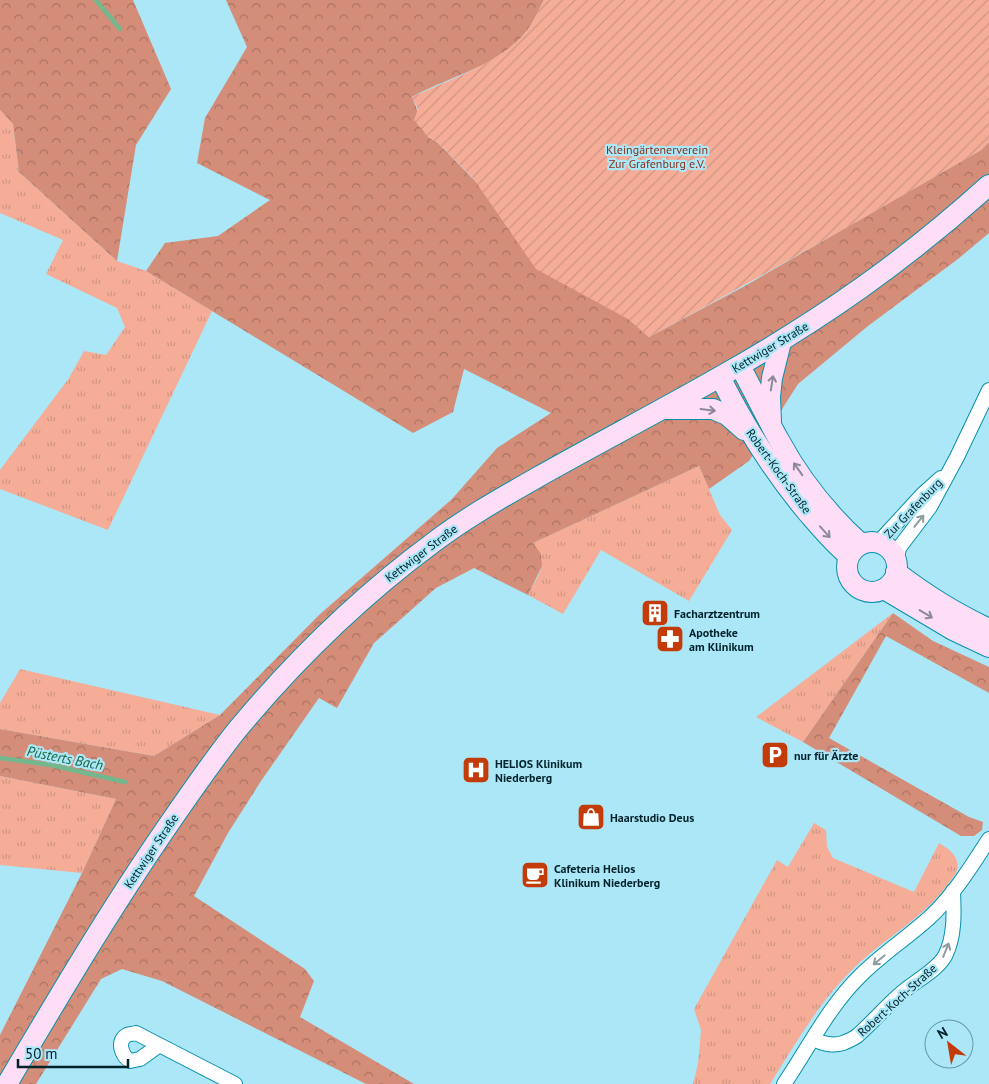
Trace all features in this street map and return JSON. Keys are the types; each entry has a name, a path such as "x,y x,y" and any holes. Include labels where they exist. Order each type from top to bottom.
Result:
{"main road":[{"name":"Kettwiger Straße","path":"7,1084 132,879 196,785 234,733 302,657 348,613 434,542 463,522 500,499 740,366 842,303 911,252 989,185"},
{"path":"771,426 770,398 772,378 781,342"},
{"name":"Robert-Koch-Straße","path":"740,366 780,442 823,506 863,548"},
{"name":"Robert-Koch-Straße","path":"720,377 753,438 789,490 832,541 863,548"},
{"path":"660,410 713,409 727,416 753,438"},
{"path":"887,547 893,554 896,568 892,582 884,589 874,592 863,591 855,586 847,570 863,548 887,547"},
{"path":"896,568 931,598 989,629"},
{"path":"884,589 953,630 989,647"}],"street":[{"name":"Zur Grafenburg","path":"896,568 899,548 930,507 947,472 957,457 989,390"},
{"name":"Zur Grafenburg","path":"863,548 947,472"},
{"path":"784,1084 814,1039 832,1007 861,974 930,917 953,891 989,839"},
{"name":"Robert-Koch-Straße","path":"814,1039 820,1044 834,1044 842,1043 855,1037 903,991 936,966 945,956 955,916 953,891"},
{"path":"158,1046 235,1084"}],"green space":[{"path":"0,0 133,0 171,89 136,145 117,261 19,172 13,124 0,110"},
{"path":"226,0 544,0 533,22 514,45 487,63 412,97 428,137 438,143 477,183 649,337 743,287 981,150 989,142 989,233 958,259 868,326 798,384 749,461 709,489 699,466 533,543 541,554 542,566 528,595 474,568 436,588 374,643 337,708 319,698 261,781 228,833 194,896 305,969 314,981 300,1017 414,1084 366,1084 162,981 122,969 101,979 36,1084 14,1084 0,1080 0,1035 82,873 116,799 0,776 0,729 154,756 220,715 319,615 452,499 497,448 551,413 464,369 453,412 413,433 146,271 165,243 218,236 270,200 197,163 205,118 247,47"},
{"name":"Kleingärtenerverein Zur Grafenburg e.V.","path":"544,0 989,0 989,142 981,150 898,198 649,337 628,319 536,269 473,178 438,143 428,137 414,120 418,109 412,97 473,70 502,53 528,29"},
{"path":"0,110 13,124 19,172 117,261 146,271 212,311 108,530 0,489 0,470 69,378 84,351 106,355 125,327 117,308 46,274 63,240 0,213"},
{"path":"699,466 720,515 732,530 689,601 601,550 563,614 528,595 541,569 541,558 533,543"},
{"path":"893,613 803,742 756,717"},
{"path":"893,613 933,641 989,667 989,693 886,636 829,738 969,817 983,822 982,830 974,836 961,836 803,742"},
{"path":"20,669 220,715 154,756 0,729 0,703"},
{"path":"0,776 116,799 82,873 0,865"},
{"path":"814,823 826,830 827,847 833,858 914,892 939,843 954,855 957,863 956,873 935,900 867,956 843,979 809,1022 770,1084 693,1084 698,1064 701,1030 694,1009 777,860 788,867"}],"waterway":[{"path":"96,0 120,29"},
{"name":"Püsterts Bach","path":"0,758 51,765 125,782"}],"place":[{"name":"Facharztzentrum","path":"655,613"},
{"name":"Apotheke am Klinikum","path":"670,639"},
{"name":"nur für Ärzte","path":"775,755"},
{"name":"HELIOS Klinikum Niederberg","path":"476,770"},
{"name":"Haarstudio Deus","path":"591,817"},
{"name":"Cafeteria Helios Klinikum Niederberg","path":"535,875"}]}
